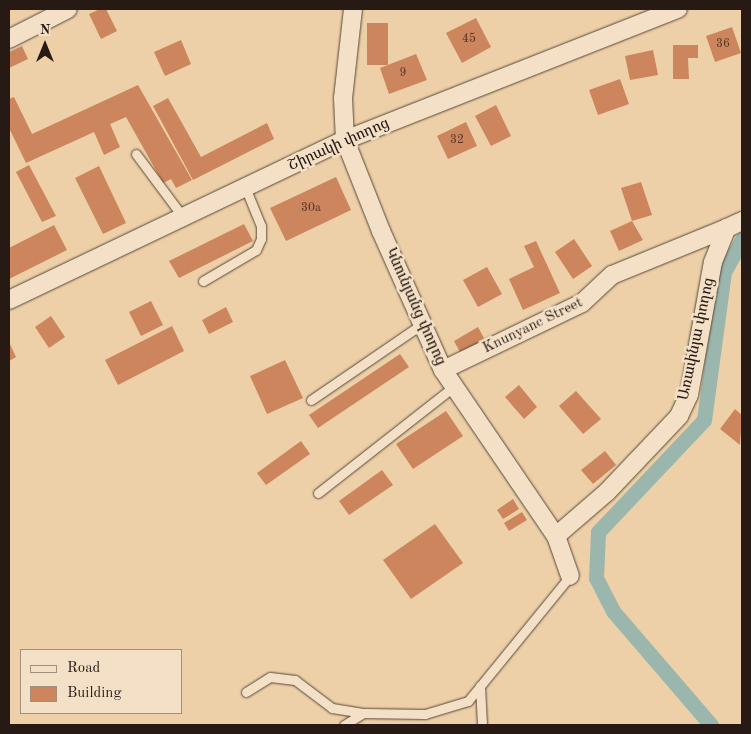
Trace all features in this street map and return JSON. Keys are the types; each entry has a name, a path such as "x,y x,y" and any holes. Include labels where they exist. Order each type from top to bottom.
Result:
{"street":[{"path":"9,39 68,9"},
{"name":"Կնունյանց փողոց","path":"353,9 343,98 345,140 443,370 556,536 570,576"},
{"name":"Շիրակի փողոց","path":"9,300 345,140 678,9"},
{"name":"Knunyanc Street","path":"443,370 582,303 612,274 735,224"},
{"name":"Առափնյա փողոց","path":"556,536 607,492 679,416 689,395 712,268 735,224"}],"lane":[{"path":"136,154 182,217"},
{"path":"203,281 256,250 261,239 261,226 245,187"},
{"path":"311,400 422,324"},
{"path":"318,494 453,387"},
{"path":"246,692 270,677 295,680 332,708 363,713 425,714 468,701 570,576"},
{"path":"480,686 482,725"},
{"path":"344,725 363,713"}],"building":[{"path":"100,9 106,9 117,31 101,39 89,14"},
{"path":"476,18 491,47 462,63 446,33"},
{"path":"367,23 388,23 388,65 367,65"},
{"path":"732,27 741,53 715,62 706,36"},
{"path":"181,40 191,64 165,76 154,52"},
{"path":"673,45 698,45 698,58 688,58 689,79 673,79"},
{"path":"22,46 28,59 9,68 9,52"},
{"path":"653,50 658,75 630,80 625,56"},
{"path":"416,54 427,80 389,94 380,68"},
{"path":"620,79 629,104 598,115 589,90"},
{"path":"138,85 192,180 176,188 171,179 163,183 126,117 110,124 120,147 104,155 94,132 26,163 9,128 9,99 14,97 32,134"},
{"path":"168,98 201,157 267,123 274,139 193,180 153,106"},
{"path":"496,105 511,136 491,146 475,116"},
{"path":"466,122 477,146 448,159 437,136"},
{"path":"29,165 56,216 42,222 16,172"},
{"path":"99,166 126,223 103,234 75,178"},
{"path":"336,177 351,210 286,241 270,208"},
{"path":"641,182 652,215 632,221 621,188"},
{"path":"632,221 643,240 619,251 610,231"},
{"path":"244,224 253,241 179,278 169,261"},
{"path":"54,225 67,250 9,279 9,248"},
{"path":"574,239 592,266 573,279 555,252"},
{"path":"536,241 560,293 523,310 509,279 534,267 524,246"},
{"path":"487,267 502,294 478,307 463,280"},
{"path":"151,301 163,325 141,336 129,312"},
{"path":"226,307 233,322 209,334 202,320"},
{"path":"51,316 65,337 49,348 35,327"},
{"path":"172,326 184,351 118,385 105,360"},
{"path":"478,327 485,340 461,354 454,341"},
{"path":"9,342 16,357 9,361"},
{"path":"400,354 409,367 318,428 309,415"},
{"path":"285,360 303,398 267,414 250,376"},
{"path":"519,385 537,407 524,419 505,397"},
{"path":"576,391 601,419 583,434 559,406"},
{"path":"735,409 742,415 740,445 720,429"},
{"path":"446,411 463,436 413,469 396,444"},
{"path":"301,441 310,454 266,485 257,473"},
{"path":"605,451 616,465 593,484 581,470"},
{"path":"382,470 393,485 349,515 339,501"},
{"path":"513,499 519,509 503,519 497,510"},
{"path":"522,512 527,520 509,531 504,523"},
{"path":"435,524 463,563 411,599 383,560"}],"waterway":[{"path":"711,725 613,611 596,578 598,532 704,420 724,272 742,240"}]}
